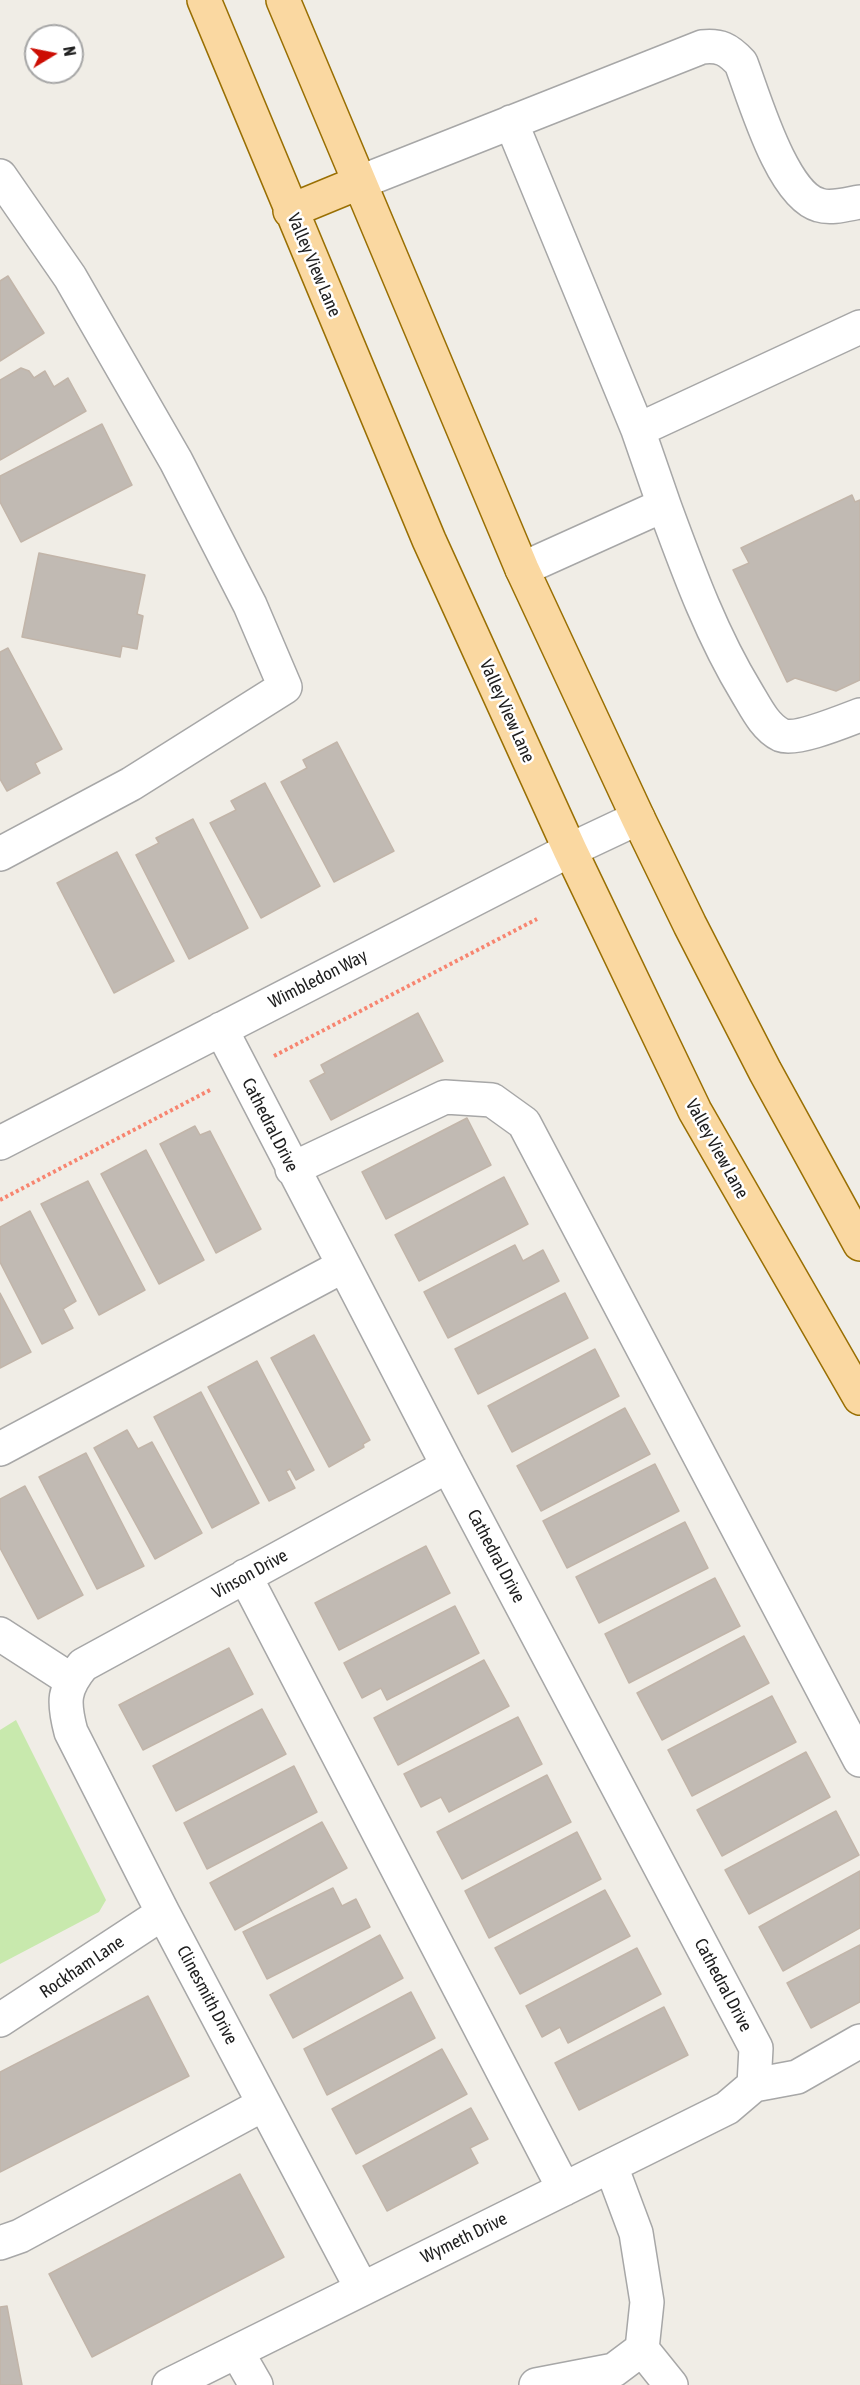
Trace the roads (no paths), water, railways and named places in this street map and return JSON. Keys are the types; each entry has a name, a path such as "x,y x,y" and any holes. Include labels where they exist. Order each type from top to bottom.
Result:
{"main road":[{"name":"Valley View Lane","path":"204,0 429,540 570,850 695,1111 860,1398"},
{"path":"283,0 321,85 358,183 522,569 638,818 760,1061 860,1244"},
{"path":"291,211 358,183"}],"street":[{"path":"358,183 702,46 718,46 731,51 741,63 777,156 793,185 806,198 818,205 832,206 860,202"},
{"path":"511,122 638,430 664,505 724,656 761,716 771,728 783,736 796,736 860,715"},
{"path":"0,176 70,277 176,461 250,605 285,687 131,784 0,855"},
{"path":"638,430 860,327"},
{"path":"522,569 664,505"},
{"name":"Wimbledon Way","path":"0,1143 570,850 638,818"},
{"name":"Cathedral Drive","path":"221,1029 292,1169 756,2048 754,2085"},
{"path":"292,1169 445,1097 492,1100 524,1123 860,1760"},
{"path":"0,1449 343,1266"},
{"name":"Vinson Drive","path":"68,1688 83,1665 448,1466"},
{"path":"245,1576 564,2188"},
{"path":"0,1634 68,1688"},
{"name":"Clinesmith Drive","path":"68,1688 65,1712 71,1732 163,1913 362,2289"},
{"name":"Rockham Lane","path":"0,2020 163,1913"},
{"path":"754,2085 797,2077 860,2042"},
{"name":"Wymeth Drive","path":"169,2385 727,2108 754,2085"},
{"path":"0,2243 20,2236 264,2104"},
{"path":"611,2166 636,2233 647,2301 642,2349 671,2385"},
{"path":"536,2385 614,2370 642,2349"},
{"path":"237,2352 256,2385"}]}
